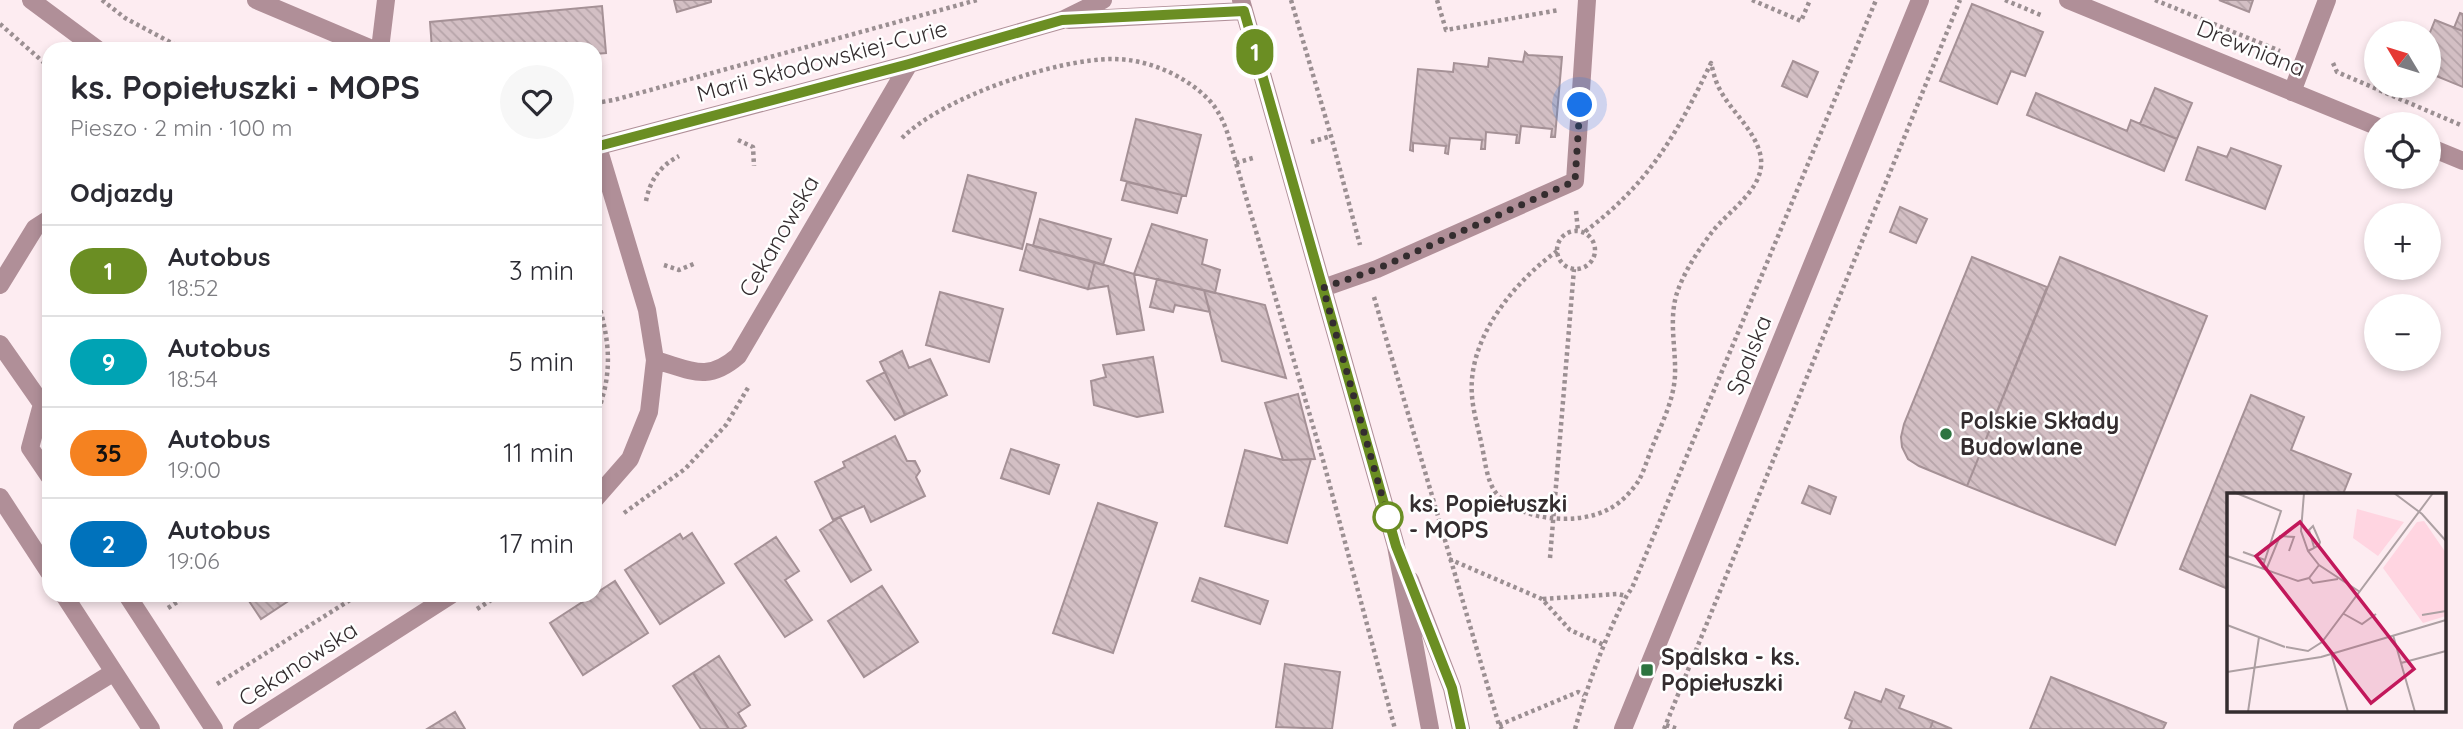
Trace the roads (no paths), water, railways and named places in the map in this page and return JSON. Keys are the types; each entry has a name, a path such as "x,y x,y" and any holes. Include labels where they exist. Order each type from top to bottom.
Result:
{"street":[{"path":"31,0 88,42"},
{"path":"256,0 355,42"},
{"path":"381,42 386,0"},
{"name":"Marii Skłodowskiej-Curie","path":"602,145 909,64 1062,20 1102,0"},
{"name":"Spalska","path":"1623,729 1920,0"},
{"name":"Drewniana","path":"2068,0 2364,121"},
{"path":"2292,92 2327,0"},
{"path":"1323,288 1367,273 1575,181 1587,2"},
{"path":"1242,5 1396,546 1430,729"},
{"name":"Marii Skłodowskiej-Curie","path":"1062,20 1242,5"},
{"name":"Cekanowska","path":"655,360 706,374 724,368 738,356 909,64"},
{"path":"2441,152 2463,161"},
{"path":"602,166 647,310 655,360 649,412 630,459 602,491"},
{"path":"0,285 36,228 42,224"},
{"path":"0,344 42,404 30,448 42,466"},
{"path":"0,497 42,561"},
{"path":"1396,546 1452,688 1461,729"},
{"path":"69,602 150,729"},
{"path":"132,602 215,729"},
{"name":"Cekanowska","path":"242,729 440,602"},
{"path":"22,729 114,672"}],"place":[{"name":"Polskie Składy Budowlane","path":"1946,434"},
{"name":"ks. Popiełuszki - MOPS","path":"1388,517"},
{"name":"Spalska - ks. Popiełuszki","path":"1647,670"}]}
